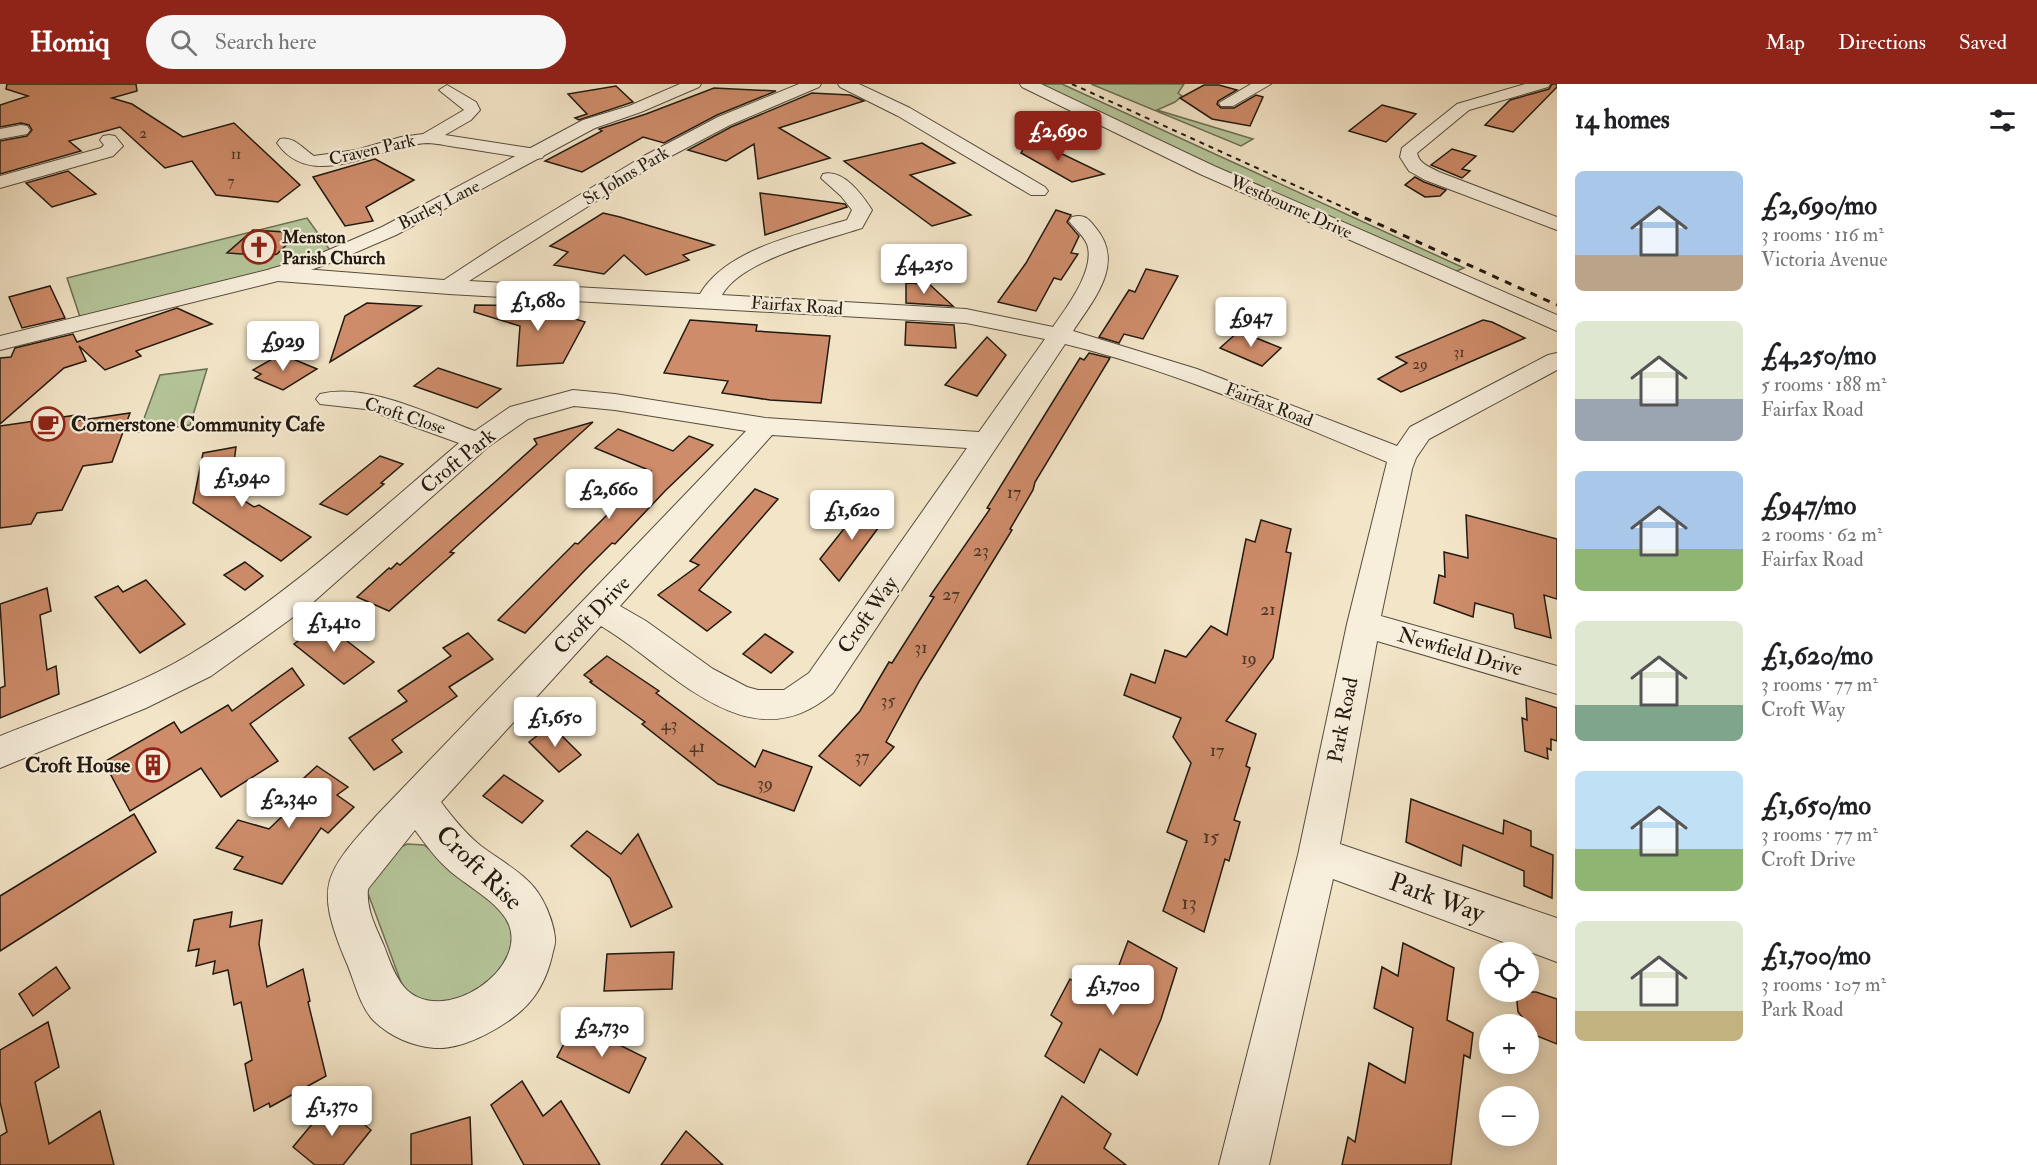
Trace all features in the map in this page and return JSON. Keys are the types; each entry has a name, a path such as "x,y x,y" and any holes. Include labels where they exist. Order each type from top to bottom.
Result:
{"street":[{"name":"Burley Lane","path":"0,343 278,274 330,256 388,231 589,124 635,109 693,84"},
{"name":"St Johns Park","path":"448,287 499,252 648,161 724,121 813,84"},
{"path":"846,84 929,126 1038,190"},
{"name":"Westbourne Drive","path":"1028,84 1207,170 1557,324"},
{"path":"1227,103 1263,84"},
{"path":"1542,84 1463,107 1408,152 1408,159 1415,168 1432,176 1557,224"},
{"path":"1550,84 1557,84"},
{"path":"428,138 446,126 463,119 472,110 470,105 447,90"},
{"path":"0,135 21,130"},
{"name":"Craven Park","path":"286,143 307,160 318,162 358,155 401,142 428,138 536,154"},
{"path":"0,182 107,152 114,146 110,140"},
{"path":"0,166 45,154"},
{"path":"708,300 711,289 753,260 782,247 855,224 862,210 848,192 830,178"},
{"name":"Croft Way","path":"598,608 635,631 684,667 719,689 747,702 777,706 803,699 821,683 1060,334 1098,269 1098,245 1080,221"},
{"name":"Fairfax Road","path":"278,274 448,287 966,316 1060,334 1131,354 1282,409 1402,458"},
{"name":"Park Road","path":"1244,1165 1318,855 1363,624 1402,458 1419,432 1557,360"},
{"name":"Croft Park","path":"0,752 133,698 199,666 233,644 299,597 478,441 519,413 573,398 615,402 765,426 985,441"},
{"name":"Croft Close","path":"330,399 368,400 478,441"},
{"name":"Croft Drive","path":"417,802 679,523 765,426"},
{"name":"Newfield Drive","path":"1363,624 1557,680"},
{"name":"Croft Rise","path":"417,802 437,829 464,857 513,893 529,917 533,938 531,953 523,973 498,1002 462,1022 437,1026 410,1021 390,1005 378,986 361,946 347,901 349,883 355,874 374,849 417,802"},
{"name":"Park Way","path":"1318,855 1557,940"}],"green space":[{"path":"1039,84 1062,84 1464,268 1452,273 1219,171"},
{"path":"1091,84 1184,84 1178,93 1182,96 1175,102 1157,110 1253,139 1241,146"},
{"path":"307,218 330,250 284,266 80,317 67,278"},
{"path":"207,369 190,425 139,432 160,375"},
{"path":"407,844 424,845 514,916 509,964 486,990 456,1001 428,1004 405,993 366,888 385,855"}],"building":[{"path":"7,84 136,84 137,91 112,98 132,104 183,137 234,123 300,185 278,202 216,195 192,161 165,168 120,127 69,141 81,151 0,174 0,141 27,136 32,130 29,125 21,123 0,127 0,105 28,96 6,89"},
{"path":"1552,84 1557,84 1557,87 1513,132 1485,125 1510,100 1549,89"},
{"path":"1204,85 1219,85 1237,90 1218,101 1217,104 1221,108 1234,108 1256,95 1263,97 1250,126 1212,119 1180,98"},
{"path":"616,86 633,102 579,120 575,118 587,114 568,94"},
{"path":"714,88 776,91 717,115 664,143 643,137 582,172 545,161 602,131 599,129"},
{"path":"812,93 850,95 864,101 779,128 830,158 758,179 754,144 726,161 688,150 731,127"},
{"path":"1382,105 1416,114 1386,142 1349,131"},
{"path":"1029,138 1104,174 1072,182 1021,153"},
{"path":"922,143 955,163 910,175 971,215 932,226 844,161"},
{"path":"1452,149 1476,156 1462,169 1470,171 1462,178 1431,165"},
{"path":"375,159 414,180 366,207 373,221 345,226 313,177"},
{"path":"68,171 96,194 52,207 26,183"},
{"path":"1415,177 1446,190 1440,196 1425,197 1405,185"},
{"path":"760,193 845,204 847,207 765,235"},
{"path":"1056,210 1071,215 1067,222 1079,236 1071,253 1078,254 1061,280 1054,278 1036,311 998,302 1026,263"},
{"path":"603,213 714,245 683,255 689,260 646,275 624,255 604,274 554,265 568,252 550,246"},
{"name":"Menston Parish Church","path":"253,230 299,233 277,254 269,256 227,253"},
{"path":"1146,269 1178,276 1143,339 1124,334 1119,343 1099,337 1129,290 1135,292"},
{"path":"906,283 929,284 953,306 906,303"},
{"path":"50,286 65,318 22,328 9,297"},
{"path":"367,303 421,306 330,362 345,316"},
{"path":"475,305 533,306 585,322 563,363 517,366 520,326 474,312"},
{"path":"177,308 212,324 136,351 141,356 105,370 79,346 86,361 64,368 0,424 0,358 11,357 15,348 73,334 77,342"},
{"path":"690,320 757,325 756,331 830,336 821,403 770,400 722,393 728,381 664,373"},
{"path":"1483,320 1525,338 1401,392 1378,379 1407,363 1396,357"},
{"path":"906,322 954,325 956,348 905,345"},
{"path":"1239,331 1281,348 1262,366 1220,348"},
{"path":"987,337 1006,355 977,396 945,385"},
{"path":"1089,353 1110,358 1035,482 1033,490 1010,529 1012,530 920,680 886,742 894,747 860,786 819,756 860,711 889,662 892,663 934,597 930,596 990,509 987,508 1080,358 1084,360"},
{"path":"281,354 317,369 283,390 255,378 261,374 253,370"},
{"path":"438,368 501,389 477,408 414,386"},
{"path":"130,413 112,462 83,466 62,510 37,513 31,524 0,528 0,426 77,415 75,421"},
{"path":"593,422 450,552 454,553 389,611 357,597 389,568 391,569 397,563 400,565 495,482 537,444 534,439"},
{"path":"618,429 673,451 689,436 713,445 615,544 612,543 585,570 525,633 498,620 651,471 595,448"},
{"path":"236,447 230,492 254,507 259,505 311,537 281,561 193,503 203,453"},
{"path":"380,456 403,464 381,483 384,484 347,515 320,504"},
{"path":"755,489 778,499 699,590 731,612 707,631 658,595 699,565 690,561"},
{"path":"862,506 887,516 839,581 820,559"},
{"path":"1466,515 1557,539 1557,599 1544,595 1551,638 1515,628 1513,614 1475,603 1473,617 1434,603 1439,575 1445,577 1444,552 1468,558"},
{"path":"1261,520 1291,529 1286,552 1291,553 1273,658 1226,721 1256,734 1246,766 1250,768 1234,820 1240,822 1229,861 1225,859 1204,932 1163,911 1187,841 1167,832 1191,763 1173,737 1181,718 1124,695 1131,674 1155,683 1165,650 1186,657 1211,626 1227,635 1246,539 1255,542"},
{"path":"245,562 263,576 245,590 224,575"},
{"path":"146,580 185,624 140,653 95,597 118,586 123,592"},
{"path":"47,588 51,611 40,615 47,670 56,666 59,694 0,718 0,688 5,686 0,604"},
{"path":"324,623 374,662 344,684 294,644"},
{"path":"468,633 493,659 449,687 457,696 392,740 402,752 374,770 349,738 407,701 398,691 451,656 443,648"},
{"path":"765,634 793,652 771,673 743,654"},
{"path":"607,656 659,691 656,693 755,767 763,750 812,767 794,811 718,784 642,724 645,722 590,682 592,681 584,675"},
{"path":"292,668 304,685 250,724 278,761 221,797 201,768 130,811 104,762 174,722 181,733 228,705 232,711"},
{"path":"1526,698 1557,708 1557,741 1551,739 1551,750 1547,748 1548,759 1525,751 1522,718 1527,720"},
{"path":"551,725 581,755 559,772 529,742"},
{"path":"317,766 348,787 337,795 354,807 328,833 321,828 282,884 234,869 243,857 216,848 238,820 269,829 303,796 292,789"},
{"path":"504,775 543,801 522,823 483,796"},
{"path":"1411,799 1503,834 1504,820 1531,831 1531,846 1553,855 1552,898 1524,886 1524,871 1463,845 1461,866 1406,842"},
{"path":"134,814 156,852 0,951 0,896"},
{"path":"587,831 621,854 638,834 672,907 631,927 610,878 571,846"},
{"path":"232,912 230,927 262,920 259,944 267,987 303,969 310,1001 308,1002 326,1076 270,1107 269,1103 254,1111 245,1064 252,1060 241,1002 234,1005 228,970 213,974 215,961 196,966 199,949 188,951 194,920"},
{"path":"1128,941 1177,968 1161,1019 1137,1075 1100,1049 1084,1083 1045,1056 1062,1023 1051,1015 1070,979 1105,1003"},
{"path":"1403,943 1454,968 1447,1020 1473,1033 1470,1058 1464,1055 1451,1165 1342,1165 1348,1137 1355,1142 1369,1063 1405,1083 1413,1028 1374,1008 1382,967 1398,976"},
{"path":"674,952 672,989 604,991 607,954"},
{"path":"56,967 70,988 33,1016 19,994"},
{"path":"1539,993 1557,999 1557,1044 1539,1037 1539,1014 1520,1014 1517,1002 1539,1002"},
{"path":"48,1022 59,1067 35,1082 49,1144 100,1111 114,1165 0,1165 0,1136 7,1132 0,1102 0,1050"},
{"path":"575,1023 646,1058 629,1093 557,1057"},
{"path":"522,1081 543,1116 561,1101 600,1165 524,1165 491,1105"},
{"path":"1062,1096 1111,1134 1104,1148 1126,1165 1027,1165"},
{"path":"333,1099 371,1130 343,1165 315,1165 293,1147"},
{"path":"470,1117 472,1165 411,1165 411,1134"},
{"path":"686,1131 723,1165 661,1165"}],"railway":[{"path":"1072,84 1356,213"},
{"path":"1352,212 1557,305"}],"place":[{"name":"Menston Parish Church","path":"259,247"},
{"name":"Cornerstone Community Cafe","path":"48,424"},
{"name":"Croft House","path":"153,765"}]}
